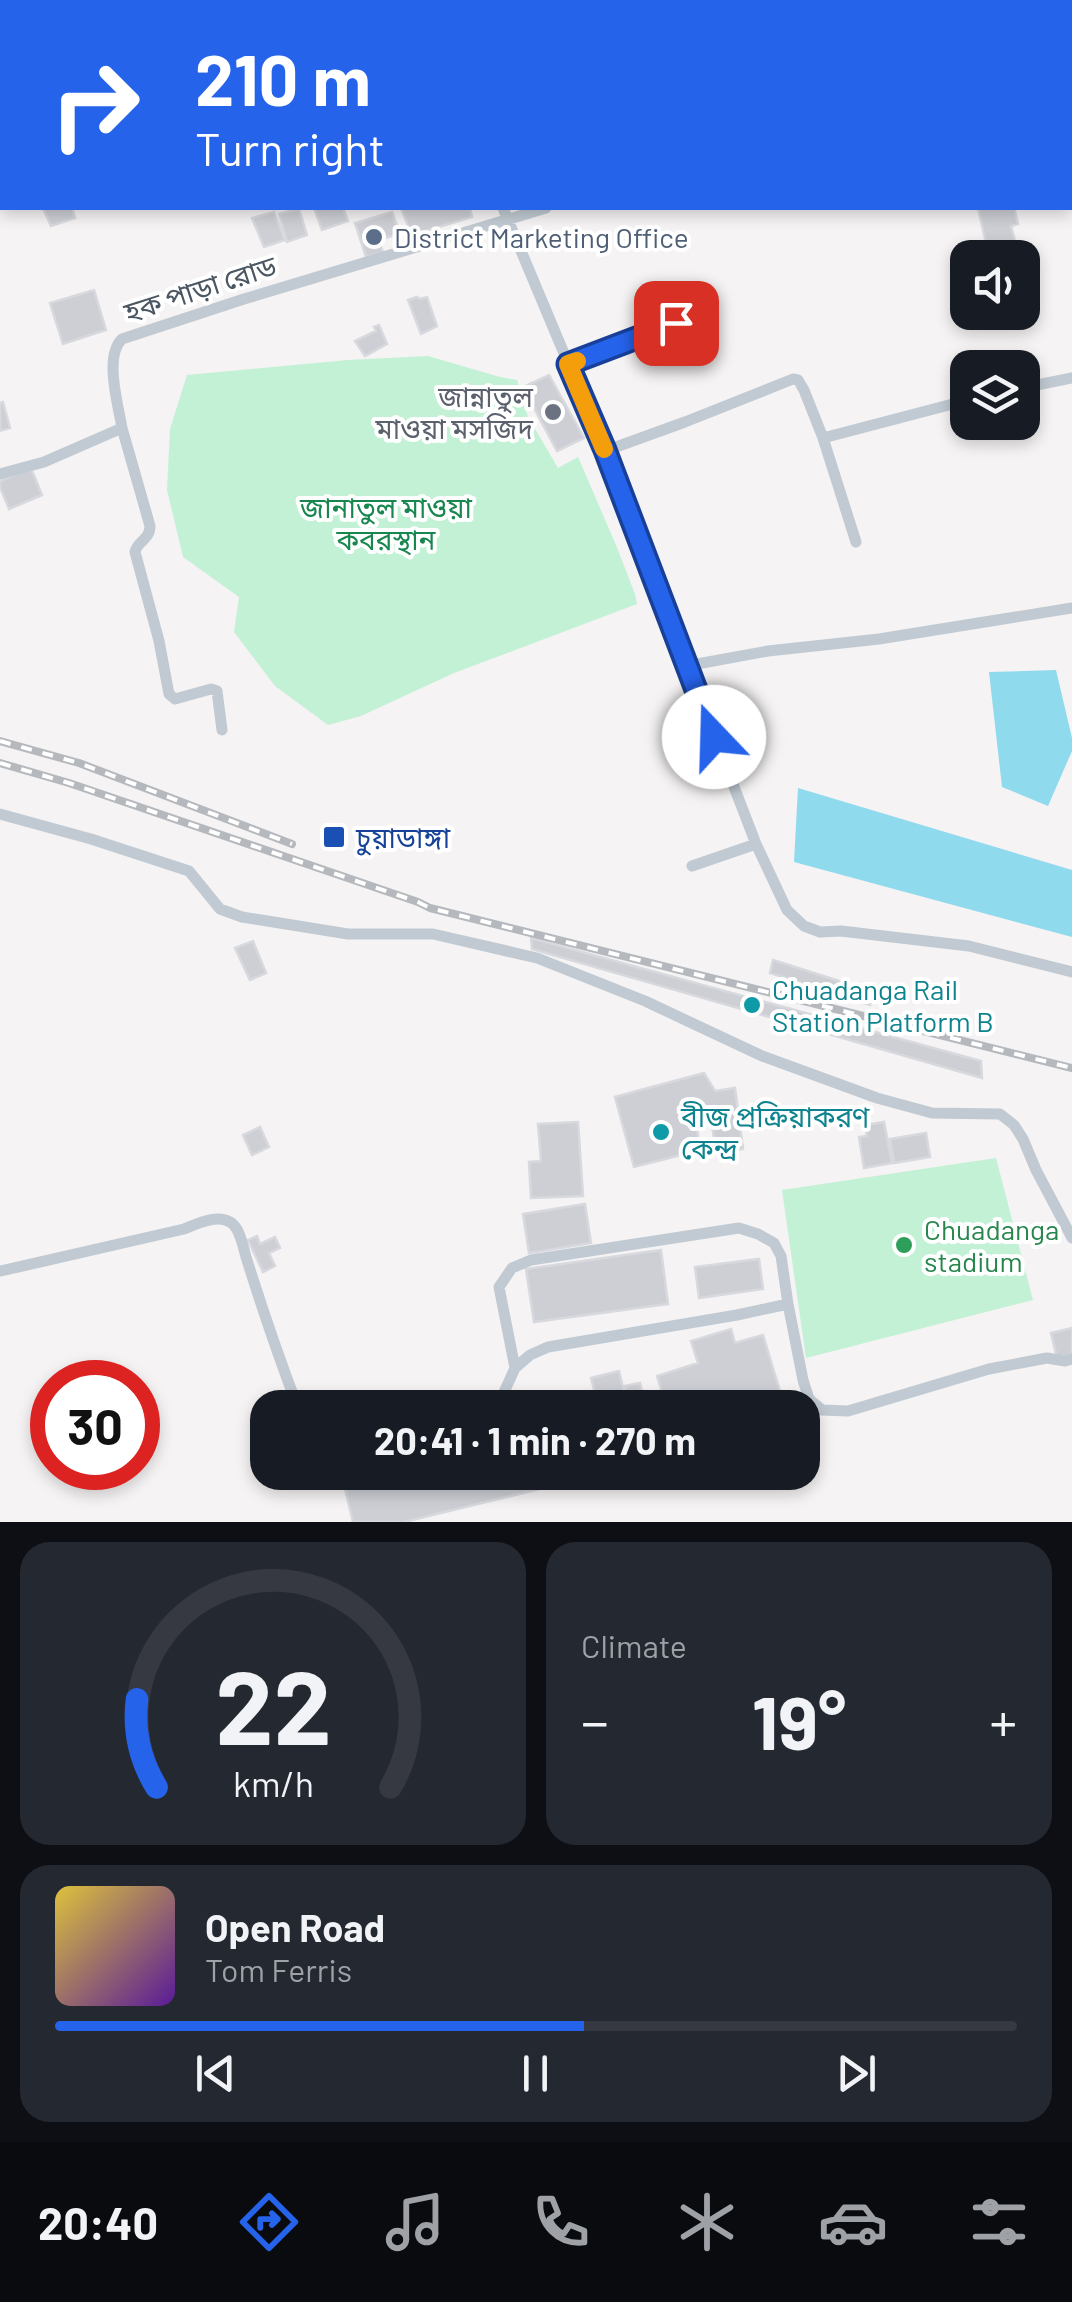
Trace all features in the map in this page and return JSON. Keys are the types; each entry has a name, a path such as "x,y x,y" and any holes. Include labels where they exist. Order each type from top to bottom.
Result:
{"street":[{"path":"506,213 605,450 756,844 787,910 804,926 820,932 969,946 1072,972"},
{"name":"হক পাড়া রোড","path":"222,730 217,691 175,698 169,694 135,552 148,536 150,526 122,428 112,362 114,348 122,339 506,213"},
{"path":"568,364 676,323"},
{"path":"1040,384 1072,378"},
{"path":"605,450 798,380 823,438 856,542"},
{"path":"823,438 950,405"},
{"path":"0,474 44,462 122,428"},
{"path":"686,666 1072,608"},
{"path":"0,814 188,871 220,908 242,917 348,934 433,934 537,958 645,1001 762,1056 877,1098 932,1113 1000,1114 1014,1125 1072,1238"},
{"path":"692,866 756,844"},
{"path":"2,1271 217,1219 231,1222 242,1243 291,1390"},
{"path":"514,1368 499,1287 512,1268 531,1260 740,1228 774,1243 781,1256 809,1398 822,1410 848,1411 989,1369 1047,1358 1072,1358"},
{"path":"504,1390 514,1368 530,1355 548,1348 788,1304"}],"green space":[{"name":"জানাতুল মাওয়া কবরস্থান","path":"428,356 517,380 528,417 558,468 578,457 637,604 454,673 361,716 328,725 275,686 234,632 239,597 183,557 167,490 170,429 187,375"},
{"name":"Chuadanga stadium","path":"996,1158 1033,1300 806,1358 782,1190"}],"water":[{"path":"1056,670 1072,751 1048,806 1002,787 989,672"},
{"path":"798,788 1072,870 1072,937 794,862"}],"building":[{"path":"44,210 73,210 75,218 51,226"},
{"path":"299,210 307,235 287,242 279,214"},
{"path":"315,210 344,210 348,221 322,230"},
{"path":"402,210 470,210 472,217 412,235"},
{"path":"978,210 1014,210 1018,224 1011,226 1015,240 985,240"},
{"path":"274,212 285,240 264,247 252,218"},
{"name":"District Marketing Office","path":"392,212 400,234 378,240 383,252 366,257 355,223"},
{"path":"94,290 106,330 63,344 50,303"},
{"path":"427,297 437,326 421,334 408,300"},
{"path":"379,325 387,344 365,356 355,341 376,331 374,327"},
{"name":"জান্নাতুল মাওয়া মসজিদ","path":"549,375 584,438 557,451 523,387"},
{"path":"3,402 10,428 0,431 0,403"},
{"path":"31,468 42,495 9,509 0,481"},
{"name":"Chuadanga Rail Station Platform B","path":"531,938 981,1061 982,1078 532,949"},
{"path":"253,941 266,973 250,980 235,948"},
{"path":"773,960 874,992 870,1005 770,973"},
{"name":"বীজ প্রক্রিয়াকরণ কেন্দ্র","path":"704,1073 715,1091 735,1088 743,1149 716,1153 711,1117 696,1120 699,1144 686,1146 685,1154 634,1167 615,1097"},
{"path":"578,1122 583,1196 531,1198 529,1162 541,1161 538,1124"},
{"path":"884,1122 892,1163 864,1168 859,1137 867,1136 865,1125"},
{"path":"260,1127 269,1147 252,1155 243,1135"},
{"path":"926,1133 930,1157 894,1163 890,1139"},
{"path":"585,1204 591,1243 529,1253 523,1214"},
{"path":"257,1236 260,1244 275,1237 280,1248 269,1253 275,1266 263,1272 248,1240"},
{"path":"661,1250 668,1304 534,1322 526,1269"},
{"path":"759,1259 763,1289 699,1298 695,1267"},
{"path":"1072,1328 1072,1355 1057,1358 1051,1333"},
{"path":"731,1329 735,1343 763,1335 780,1390 661,1390 657,1376 698,1363 691,1341"},
{"path":"619,1371 624,1390 594,1390 591,1378"},
{"path":"640,1383 642,1390 626,1390 625,1386"},
{"path":"345,1490 535,1490 404,1522 353,1522"}],"railway":[{"path":"0,741 79,763 292,844"},
{"path":"0,763 69,783 430,908 1072,1068"}],"slow traffic":[{"path":"577,361 568,364 604,449"}],"place":[{"name":"District Marketing Office","path":"374,237"},
{"name":"জান্নাতুল মাওয়া মসজিদ","path":"553,412"},
{"name":"চুয়াডাঙ্গা","path":"334,837"},
{"name":"Chuadanga Rail Station Platform B","path":"752,1005"},
{"name":"বীজ প্রক্রিয়াকরণ কেন্দ্র","path":"661,1132"},
{"name":"Chuadanga stadium","path":"904,1245"}],"route":[{"path":"676,323 568,364 605,450 714,737"}]}
